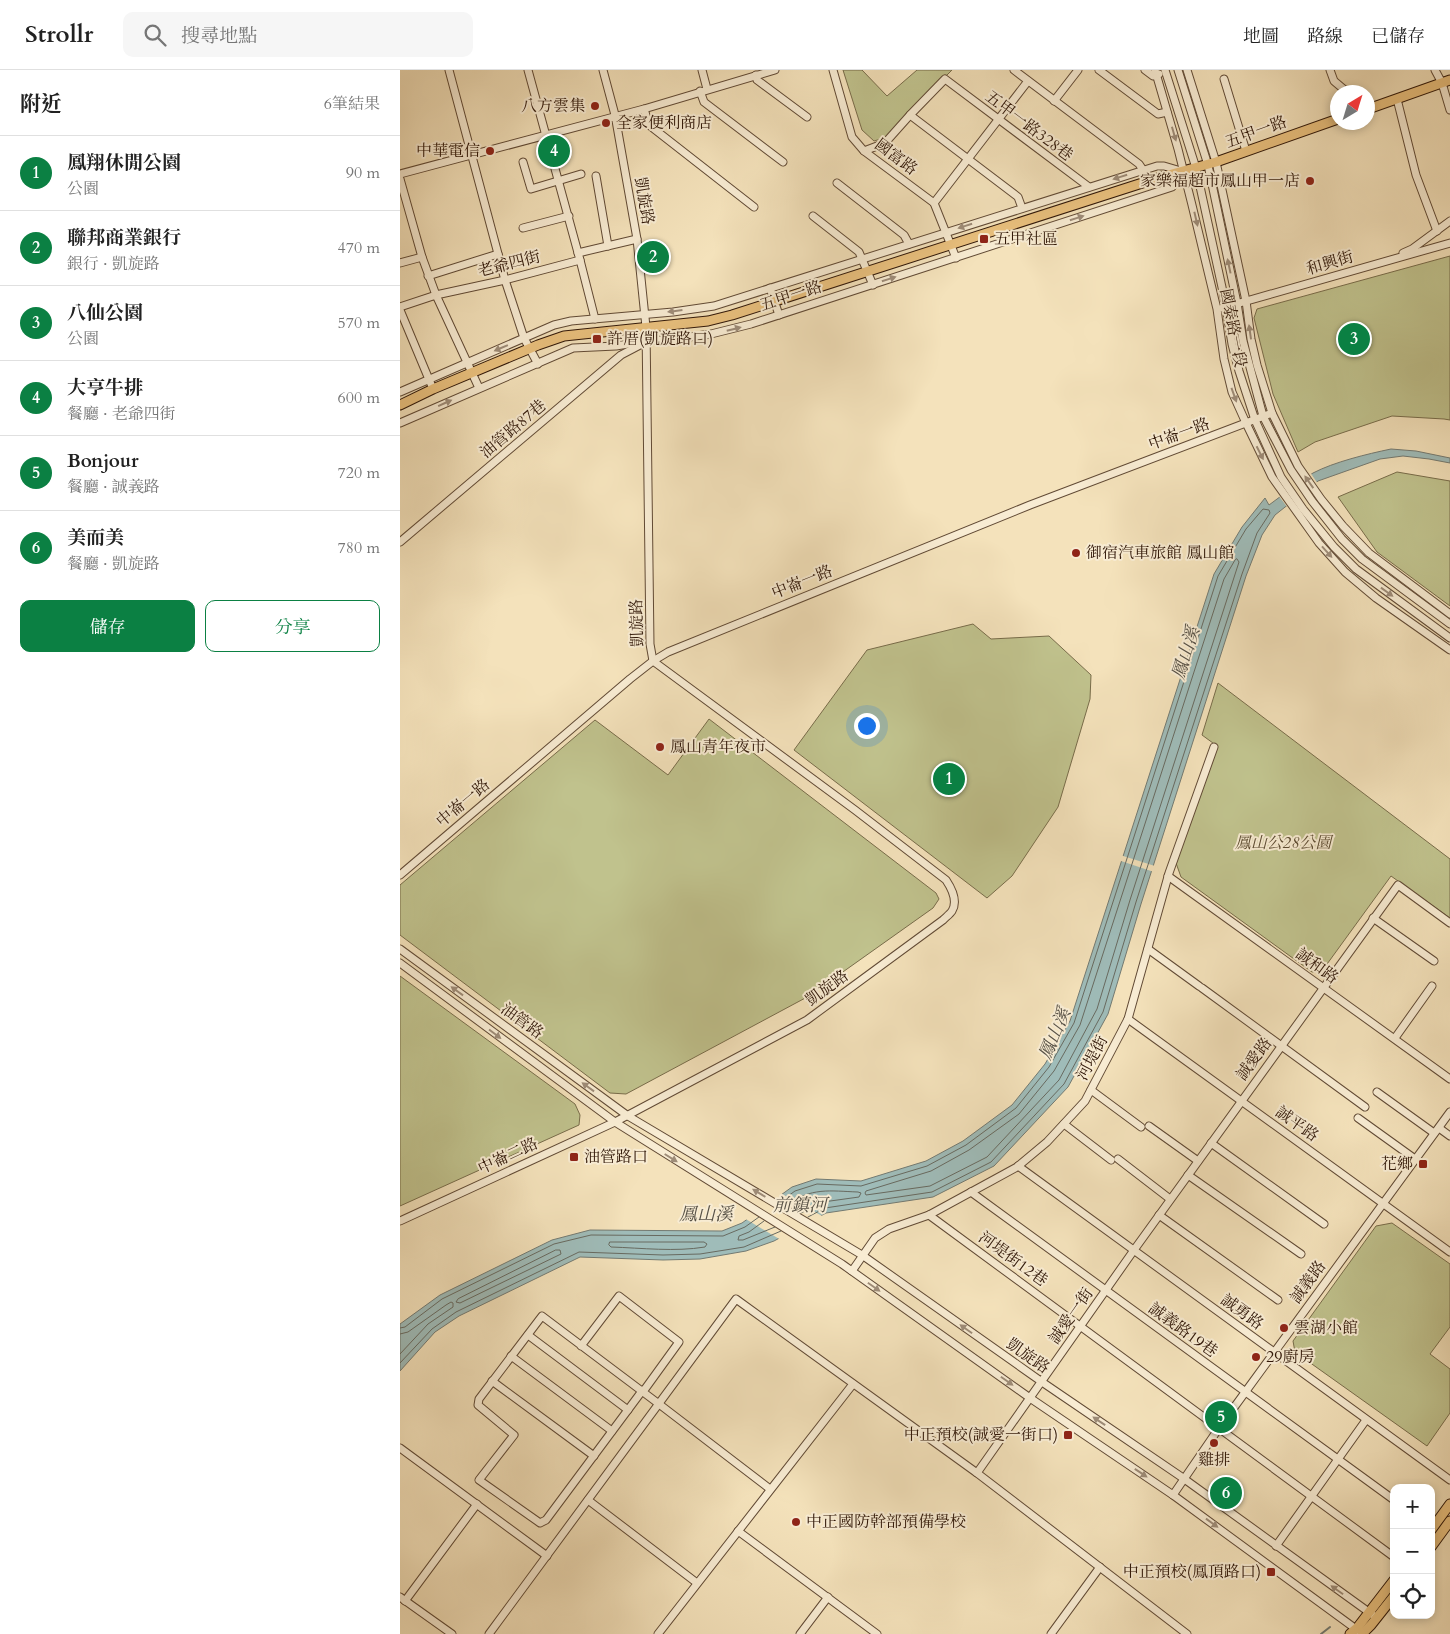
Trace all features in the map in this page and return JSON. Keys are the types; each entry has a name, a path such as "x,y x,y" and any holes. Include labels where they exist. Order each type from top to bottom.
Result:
{"main road":[{"path":"1375,107 1446,82"},
{"name":"五甲一路","path":"400,405 433,389 564,336 708,321 732,315 1162,177 1212,164 1330,122"},
{"path":"1435,1524 1450,1504"},
{"path":"1435,1542 1450,1521"},
{"path":"1372,1623 1390,1588"},
{"path":"1358,1633 1372,1623 1390,1601"}],"street":[{"path":"449,70 504,280 524,338 538,364"},
{"path":"528,70 569,216 595,319"},
{"name":"凱旋路","path":"603,70 615,116 637,239 646,327 650,644 653,661 855,810 946,880 953,890 955,901 953,911 943,920 807,1020 628,1116"},
{"path":"702,70 704,102 783,162"},
{"path":"400,174 644,108 775,70"},
{"name":"國富路","path":"833,70 851,133 864,151 934,203"},
{"path":"1014,70 1139,164 1143,170"},
{"path":"1054,101 1078,70"},
{"path":"1099,70 1158,114 1168,112"},
{"path":"1145,70 1153,76 1160,71"},
{"path":"1178,70 1212,164"},
{"path":"1187,70 1212,164"},
{"path":"1330,70 1334,81 1339,85"},
{"path":"1434,70 1446,82 1450,110"},
{"name":"國泰路一段","path":"1160,71 1168,112 1217,309 1224,359 1232,392 1246,424 1279,480"},
{"name":"國泰路一段","path":"1160,71 1196,168 1235,353 1255,420 1279,480"},
{"path":"756,75 757,80 807,117"},
{"name":"五甲一路328巷","path":"864,151 885,143 945,79 1088,187"},
{"path":"1224,79 1246,151"},
{"path":"956,258 934,203 1028,81"},
{"path":"1397,99 1416,175 1437,231"},
{"path":"644,108 648,125 754,207"},
{"path":"910,115 1018,196 1022,208"},
{"path":"524,162 531,189 581,174"},
{"name":"國泰路一段","path":"1212,164 1246,301 1251,339 1257,365 1272,413 1294,468"},
{"name":"國泰路一段","path":"1212,164 1242,341 1248,365 1264,416 1294,468"},
{"name":"五甲一路","path":"400,392 562,323 714,306 1157,166 1164,166 1184,172 1172,187 751,324 710,334 675,339 616,346 573,348 400,423"},
{"path":"596,176 608,246"},
{"path":"400,179 428,276 479,388"},
{"path":"837,183 904,235 909,244"},
{"path":"522,228 569,216"},
{"path":"813,216 860,252 873,284"},
{"path":"1390,260 1412,249 1450,221"},
{"name":"老爺四街","path":"400,309 436,295 504,280 608,246 637,239"},
{"name":"和興街","path":"1217,309 1450,243"},
{"path":"428,276 498,254"},
{"path":"400,263 422,257"},
{"path":"770,288 779,315"},
{"path":"400,309 433,389"},
{"name":"油管路87巷","path":"400,542 621,355 646,341"},
{"name":"中崙一路","path":"400,875 653,661 668,652 1030,505 1272,413"},
{"path":"1294,468 1343,526 1369,553 1450,614"},
{"path":"1294,468 1312,501 1342,539 1362,559 1450,624"},
{"path":"1279,480 1319,543 1345,572 1376,598 1450,650"},
{"path":"1300,511 1356,569 1450,638"},
{"name":"河堤街","path":"852,1271 875,1238 889,1229 929,1215 1018,1166 1047,1142 1085,1101 1128,1019 1168,876 1214,747"},
{"name":"誠和路","path":"1168,876 1450,1079"},
{"name":"誠愛路","path":"1134,1250 1398,885 1450,924"},
{"path":"1374,918 1434,961"},
{"name":"油管路","path":"400,949 628,1116"},
{"path":"1148,949 1365,1107"},
{"name":"油管路","path":"400,963 615,1122"},
{"path":"1394,1038 1432,986"},
{"name":"誠平路","path":"1128,1019 1450,1252"},
{"path":"1091,1090 1141,1127"},
{"path":"1377,1092 1436,1130 1450,1136"},
{"name":"誠義路","path":"1172,1494 1450,1112"},
{"name":"凱旋路","path":"628,1116 862,1256 1183,1478 1276,1546 1372,1623"},
{"name":"中崙二路","path":"400,1221 628,1116"},
{"path":"1358,1118 1416,1159"},
{"name":"凱旋路","path":"615,1122 738,1200 820,1249 852,1271 1030,1398 1172,1494 1358,1633"},
{"path":"1064,1124 1170,1199"},
{"path":"1149,1126 1198,1161"},
{"path":"1211,1144 1324,1224"},
{"name":"誠勇路","path":"1018,1166 1450,1480"},
{"path":"1188,1175 1302,1254"},
{"name":"誠義路19巷","path":"971,1192 1390,1497"},
{"name":"河堤街12巷","path":"929,1215 1390,1554"},
{"path":"1159,1215 1278,1300"},
{"name":"誠愛一街","path":"976,1473 1134,1250"},
{"path":"581,1346 619,1296 679,1342 645,1389 642,1391 546,1520 540,1523 479,1480 514,1435 478,1405 478,1399 542,1316 581,1346 642,1391 770,1489"},
{"path":"489,1634 736,1300 976,1473 1187,1634"},
{"path":"528,1335 628,1410"},
{"path":"511,1356 612,1431"},
{"path":"492,1381 594,1456"},
{"path":"658,1634 853,1384"},
{"path":"1276,1546 1366,1420"},
{"path":"400,1448 547,1556"},
{"path":"588,1500 697,1583"},
{"path":"452,1634 403,1599 477,1504"},
{"path":"738,1531 877,1634"},
{"path":"1051,1634 1100,1567"},
{"path":"800,1634 828,1598"}],"green space":[{"path":"843,70 862,70 887,96 917,70 952,70 884,138 874,141 862,130"},
{"path":"1450,256 1450,420 1392,416 1315,442 1298,452 1273,394 1254,318 1257,309"},
{"path":"1397,472 1450,481 1450,606 1377,552 1338,497"},
{"path":"973,624 991,639 1049,636 1091,675 1090,699 1058,807 1012,876 987,898 794,750 867,650"},
{"name":"鳳山公28公園","path":"1218,683 1450,859 1450,918 1391,876 1322,971 1312,972 1181,877 1176,863 1217,746 1202,735"},
{"path":"709,719 936,893 939,899 933,908 809,996 626,1094 610,1093 400,935 400,885 595,720 668,775"},
{"path":"400,976 575,1104 580,1115 579,1125 400,1206"},
{"path":"1392,1223 1450,1264 1450,1327 1430,1354 1450,1369 1450,1413 1427,1446 1295,1352 1293,1341 1376,1226"}],"water":[{"name":"前鎮河","path":"1391,449 1416,451 1450,458 1450,463 1403,456 1380,459 1318,481 1275,515 1262,535 1246,576 1141,904 1108,1014 1068,1087 994,1166 933,1197 826,1213 774,1241 746,1251 700,1259 663,1260 580,1257 459,1316 435,1332 400,1371 400,1324 440,1295 552,1240 590,1230 722,1231 742,1223 792,1187 816,1179 861,1181 926,1161 963,1141 1012,1105 1045,1064 1070,1021 1214,574 1242,527 1265,498 1269,505 1302,480 1321,469"}],"pier":[{"path":"1310,472 1318,484 1288,508 1278,495"},
{"path":"1120,855 1155,866 1154,872 1118,860"},
{"path":"780,1193 824,1217 781,1240 744,1218"}],"waterway":[{"path":"1321,1634 1330,1627"}],"place":[{"name":"八方雲集","path":"595,106"},
{"name":"全家便利商店","path":"606,123"},
{"name":"中華電信","path":"490,151"},
{"name":"大亨牛排","path":"554,151"},
{"name":"家樂福超市鳳山甲一店","path":"1310,181"},
{"name":"五甲社區","path":"984,239"},
{"name":"聯邦商業銀行","path":"653,257"},
{"name":"許厝(凱旋路口)","path":"597,339"},
{"name":"八仙公園","path":"1354,339"},
{"name":"御宿汽車旅館 鳳山館","path":"1076,553"},
{"name":"鳳山青年夜市","path":"660,747"},
{"name":"鳳翔休閒公園","path":"949,779"},
{"name":"油管路口","path":"574,1157"},
{"name":"花鄉","path":"1423,1164"},
{"name":"雲湖小館","path":"1284,1328"},
{"name":"29廚房","path":"1256,1357"},
{"name":"Bonjour","path":"1221,1417"},
{"name":"中正預校(誠愛一街口)","path":"1068,1435"},
{"name":"雞排","path":"1214,1443"},
{"name":"美而美","path":"1226,1493"},
{"name":"中正國防幹部預備學校","path":"796,1522"},
{"name":"中正預校(鳳頂路口)","path":"1271,1572"}],"water label":[{"name":"鳳山溪","path":"1186,653"},
{"name":"鳳山溪","path":"1055,1034"},
{"name":"鳳山溪","path":"706,1214"}]}
